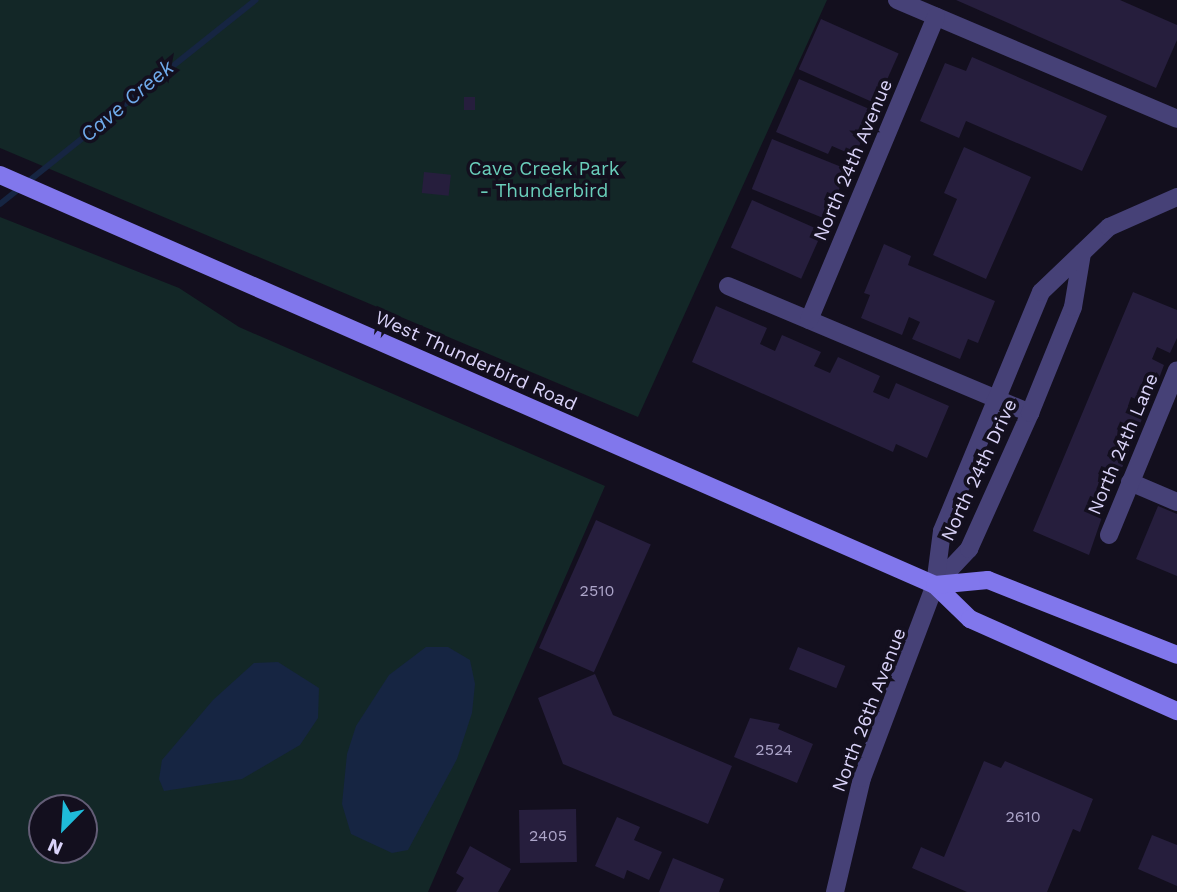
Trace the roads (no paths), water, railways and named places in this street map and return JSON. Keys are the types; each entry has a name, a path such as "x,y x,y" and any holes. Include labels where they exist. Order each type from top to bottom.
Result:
{"main road":[{"name":"West Thunderbird Road","path":"0,175 935,585 970,619 1177,711"},
{"name":"West Thunderbird Road","path":"935,585 988,580 1177,655"},
{"path":"1158,703 1177,694"}],"street":[{"path":"897,0 1177,119"},
{"name":"North 24th Avenue","path":"808,320 936,17"},
{"name":"North 24th Drive","path":"935,585 942,531 1041,292 1109,227 1177,197"},
{"name":"North 24th Drive","path":"935,585 969,550 1030,413 1073,307 1082,253"},
{"path":"728,286 1030,413"},
{"name":"North 24th Lane","path":"1109,535 1177,370"},
{"path":"1130,482 1177,502"},
{"name":"North 26th Avenue","path":"835,892 862,778 935,585"}],"water":[{"path":"426,647 448,647 470,660 475,684 472,713 457,759 408,850 392,853 351,834 342,804 347,754 356,726 389,675"},
{"path":"278,662 319,688 318,718 300,745 242,779 164,791 159,779 162,760 213,700 254,663"}],"waterway":[{"name":"Cave Creek","path":"0,204 256,0"}],"park label":[{"name":"Cave Creek Park - Thunderbird","path":"544,180"}]}
